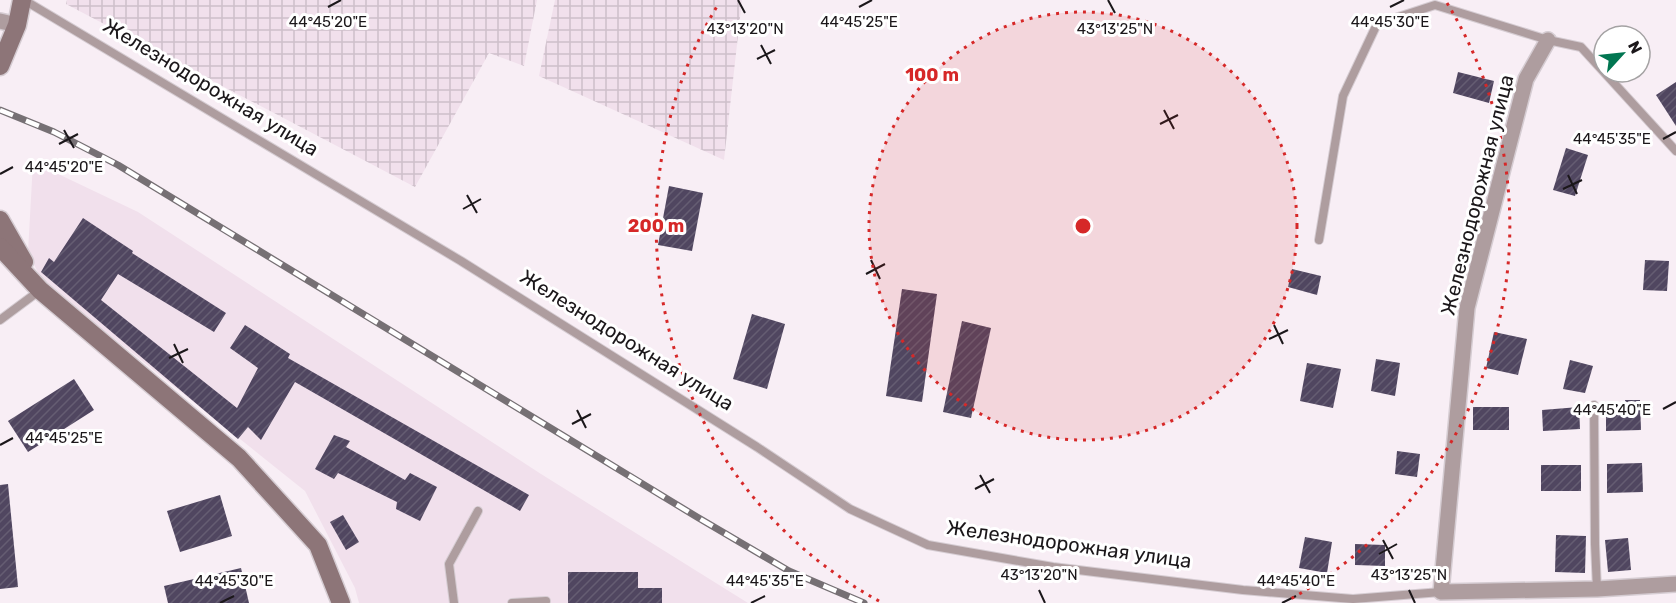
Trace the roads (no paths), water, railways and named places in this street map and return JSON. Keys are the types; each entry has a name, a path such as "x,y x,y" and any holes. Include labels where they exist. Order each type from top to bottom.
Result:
{"main road":[{"path":"0,66 9,23 23,0"},
{"path":"0,220 40,290"},
{"path":"0,247 40,290 239,458 318,545 341,603"}],"street":[{"name":"Железнодорожная улица","path":"1441,591 1467,308 1526,79 1548,40"},
{"path":"1441,591 1597,589 1676,584"}],"lane":[{"name":"Железнодорожная улица","path":"23,0 462,261 757,447 850,509 928,545 1053,567 1243,590 1353,599 1441,591"},
{"path":"1319,240 1343,96 1377,24 1435,5 1548,40 1581,47 1676,151"},
{"path":"0,320 40,290"},
{"path":"1594,405 1597,589"},
{"path":"454,603 449,564 478,511"},
{"path":"512,603 546,601"}],"railway":[{"path":"0,110 54,132 118,165 697,517 789,571 864,603"}]}
